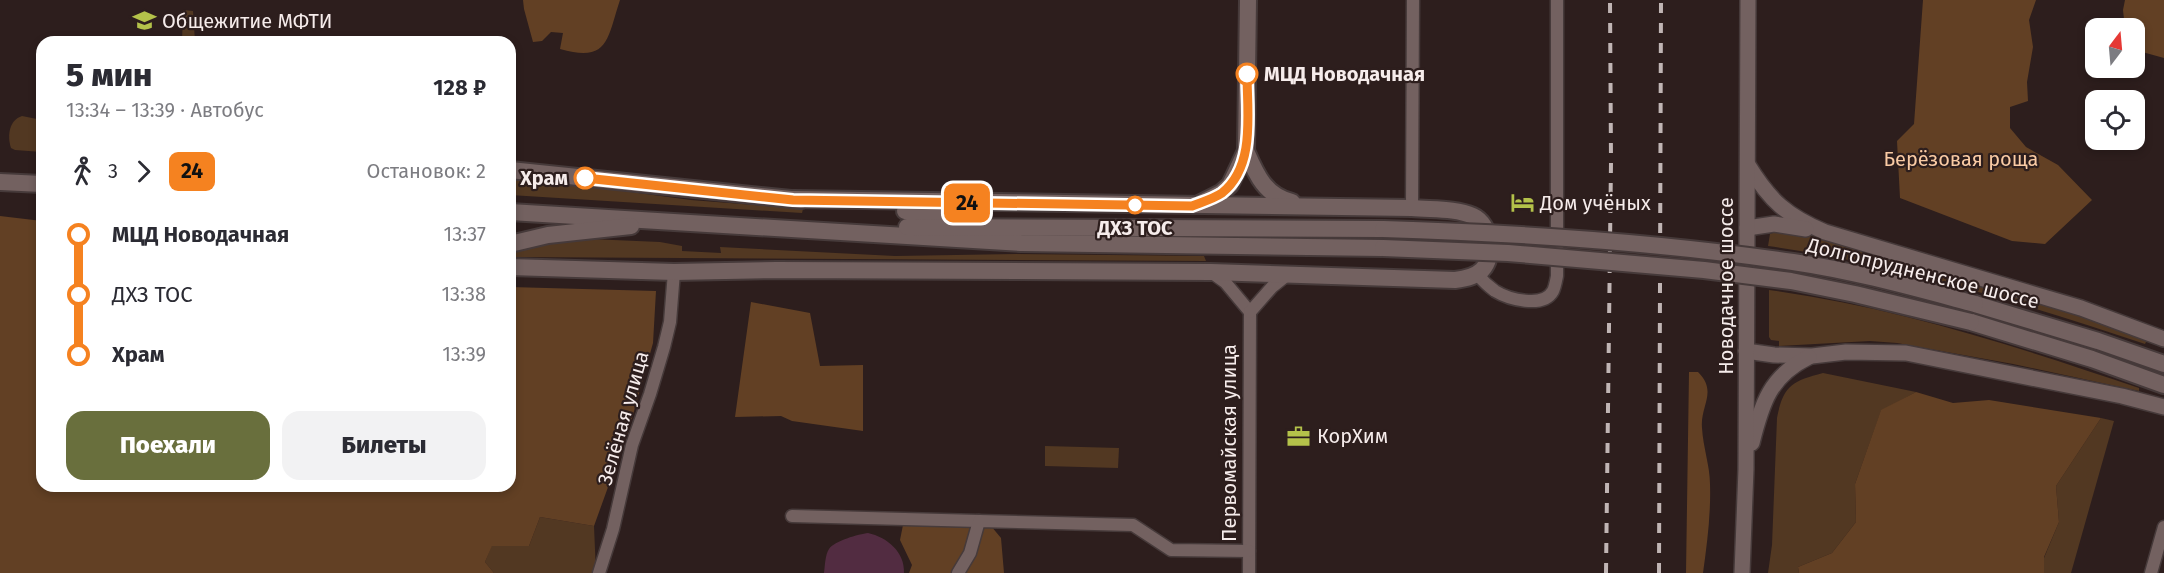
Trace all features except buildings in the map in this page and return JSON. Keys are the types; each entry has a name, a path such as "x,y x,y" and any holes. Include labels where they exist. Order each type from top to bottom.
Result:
{"main road":[{"path":"1192,206 1211,199 1230,185 1246,151 1248,0"},
{"path":"1246,151 1264,187 1273,195 1286,201 1310,206"},
{"path":"516,171 944,215 1108,228"},
{"path":"24,183 36,180"},
{"path":"0,182 36,184"},
{"path":"24,183 36,187"},
{"path":"516,267 674,272 800,270 1211,272 1455,280 1477,274 1483,270 1488,260 1489,238 1485,228 1476,217 1460,212 1412,208 1310,206 793,200"},
{"path":"516,212 758,226 1108,228"},
{"path":"516,243 548,236 675,221"},
{"name":"Долгопрудненское шоссе","path":"758,226 954,240 1189,247 1383,248 1508,253 1715,271 1791,281 1971,322 2092,359 2164,385"},
{"name":"Долгопрудненское шоссе","path":"1108,228 1383,229 1577,239 1794,262 1859,275 1976,304 2098,341 2164,364"}],"street":[{"path":"1412,208 1413,0"},
{"path":"1477,274 1493,290 1507,297 1538,300 1553,291 1557,276 1558,219 1557,0"},
{"name":"Новодачное шоссе","path":"1742,573 1746,469 1748,0"},
{"path":"1748,165 1783,210 1802,222 1825,232 2080,308 2164,339"},
{"path":"1747,228 1774,224 1825,232"},
{"name":"Зелёная улица","path":"599,573 613,529 632,445 664,347 670,322 674,272"},
{"path":"1211,272 1225,282 1250,312 1272,287 1287,275"},
{"name":"Первомайская улица","path":"1249,573 1250,312"},
{"path":"1746,351 1774,355 1812,356 1846,352 1905,353 2122,396 2164,407"},
{"path":"1746,469 1756,426 1767,396 1778,379 1792,366 1812,356"},
{"path":"792,516 1133,525 1171,550 1249,551"},
{"path":"958,573 970,552 980,521"},
{"path":"2151,573 2164,527"}],"shaded area":[{"path":"183,10 193,11 195,36 182,36"},
{"path":"22,116 36,119 36,152 11,148 10,129"},
{"path":"516,177 691,200 803,209 802,213 516,195"},
{"path":"1793,229 2070,311 2147,340 2145,344 2052,314 1911,274 1768,246 1770,234 1776,232 1790,234"},
{"path":"590,239 660,242 682,246 682,251 721,253 720,247 895,256 1016,254 1204,256 1206,261 516,257 516,250 559,241"},
{"path":"1769,290 1863,307 1956,330 2139,388 2139,391 2013,364 1897,343 1870,341 1779,346 1779,341 1771,340 1769,337"},
{"path":"1823,373 1916,392 1881,411 1855,484 1856,522 1832,553 1798,567 1799,573 1768,573 1772,545 1779,407 1786,392 1796,382"},
{"path":"2101,418 2114,421 2071,573 2044,573 2044,558 2059,522 2056,486"},
{"path":"1045,446 1119,448 1118,468 1045,466"},
{"path":"540,517 594,526 596,573 494,573 485,562 492,545 529,546"},
{"path":"868,533 882,538 894,547 904,565 904,573 824,573 827,554 832,546 847,538"}],"green space":[{"path":"523,0 620,0 604,44 588,53 576,53 560,49 563,33 551,32 542,41 533,42"},
{"name":"Берёзовая роща","path":"1923,0 2036,0 2029,20 2033,47 2027,82 2028,101 2010,107 2010,128 2026,147 2058,165 2092,200 2045,244 2012,241 1900,198 1897,141 1914,124"},
{"path":"2125,0 2164,0 2164,58 2145,53 2145,18 2124,18"},
{"path":"0,216 36,220 36,492 516,492 516,287 656,291 653,343 629,429 594,526 540,517 529,546 492,546 485,562 494,573 0,573"},
{"path":"751,302 810,313 820,366 863,365 863,431 792,421 781,416 735,417"},
{"path":"1689,372 1698,372 1704,379 1708,392 1702,420 1710,477 1710,506 1703,573 1686,573"},
{"path":"1916,392 1953,403 1989,400 2101,418 2056,486 2059,522 2044,557 2044,573 1799,573 1798,567 1832,553 1856,522 1855,484 1881,410"},
{"path":"903,525 991,526 1001,538 1004,573 909,573 912,565 900,540"}],"railway":[{"path":"1606,573 1611,162 1610,0"},
{"path":"1659,573 1661,0"}],"bus line":[{"name":"24","path":"585,178 793,200 1192,206 1221,193 1230,185 1239,169 1246,151 1247,74"}],"place":[{"name":"Общежитие МФТИ","path":"144,21"},
{"name":"МЦД Новодачная","path":"1247,74"},
{"name":"Храм","path":"585,178"},
{"name":"Дом учёных","path":"1522,203"},
{"name":"ДХЗ ТОС","path":"1135,205"},
{"name":"КорХим","path":"1299,436"}]}
